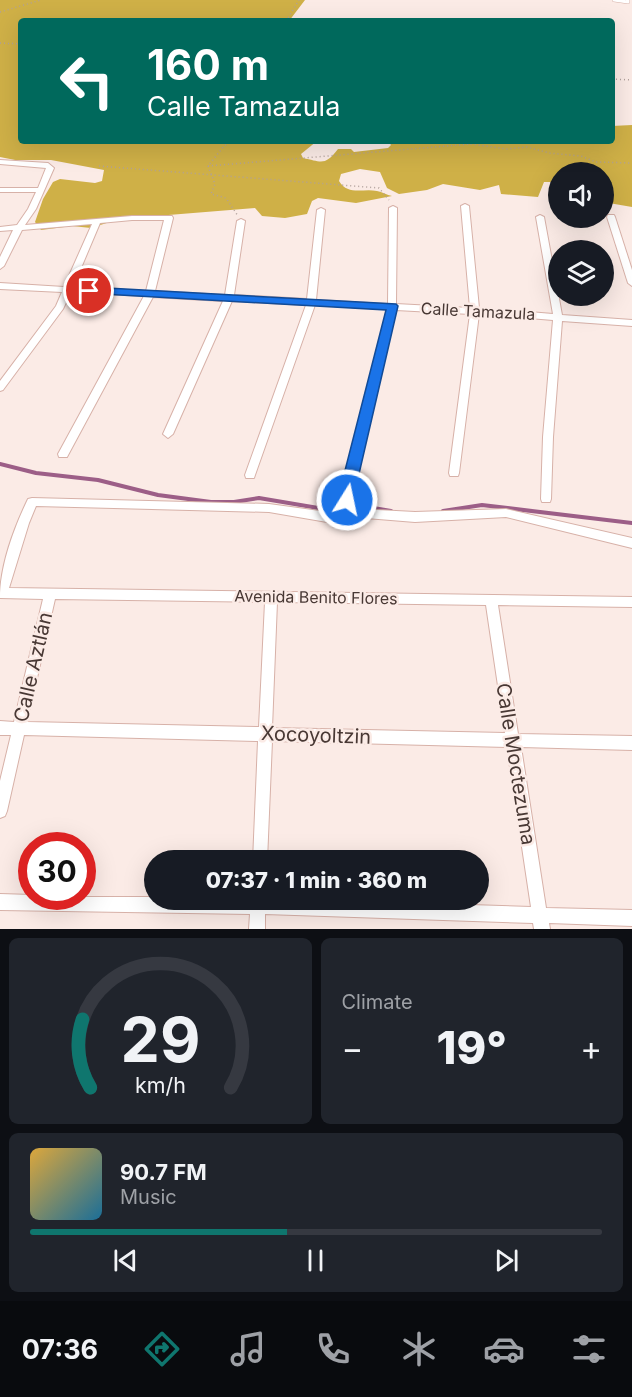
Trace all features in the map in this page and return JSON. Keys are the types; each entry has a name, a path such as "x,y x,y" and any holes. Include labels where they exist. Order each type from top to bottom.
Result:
{"street":[{"path":"0,162 50,166 30,213 18,228 0,266"},
{"path":"0,190 40,190"},
{"path":"454,473 475,311 465,206"},
{"path":"354,513 346,494 392,306 393,208"},
{"path":"250,475 311,303 321,210"},
{"path":"540,217 558,316 548,437 546,499"},
{"path":"0,229 169,218 150,294 63,454"},
{"path":"168,434 229,298 241,220"},
{"path":"0,388 60,308 97,221"},
{"path":"614,226 632,283"},
{"name":"Calle Tamazula","path":"0,286 392,306 632,323"},
{"path":"1,593 32,502 269,508 327,516 354,513 415,517 506,513 632,543"},
{"name":"Avenida Benito Flores","path":"1,593 632,602"},
{"name":"Calle Aztlán","path":"0,810 50,594"},
{"path":"261,850 271,597"},
{"name":"Calle Moctezuma","path":"491,599 541,923"},
{"name":"Xocoyoltzin","path":"0,728 632,743"},
{"path":"0,902 144,903"},
{"path":"257,929 258,910"},
{"path":"357,910 541,923 632,918"}],"lane":[{"path":"614,0 622,3 628,0"}],"path":[{"path":"0,12 41,0"},
{"path":"288,18 299,0"},
{"path":"0,43 18,44"},
{"path":"615,79 632,80"},
{"path":"208,166 228,144"},
{"path":"208,166 471,144 507,149 527,147 549,153 581,156 596,162 632,163"},
{"path":"99,166 379,188 393,208"},
{"path":"208,166 216,184 211,194 226,198 241,220"}],"shaded area":[{"path":"0,0 305,0 291,18 18,18 18,144 313,144 301,154 303,158 323,161 330,158 338,149 351,149 354,152 388,148 390,144 615,144 615,126 632,125 632,207 614,204 614,162 548,162 548,182 544,182 538,197 501,194 499,185 480,190 443,184 427,190 399,194 387,188 380,172 360,169 341,174 339,181 351,190 372,190 392,196 356,203 318,198 312,201 307,214 285,218 262,216 255,208 119,219 91,228 72,226 41,230 35,222 43,199 53,182 60,179 95,183 102,181 104,170 51,160 15,160 0,157"}],"waterway":[{"path":"0,464 36,473 98,480 158,495 211,502 234,502 259,498 330,510 350,504 391,511"},
{"path":"443,511 482,505 632,523"}],"route":[{"path":"89,291 392,306 346,494 347,500"}]}
